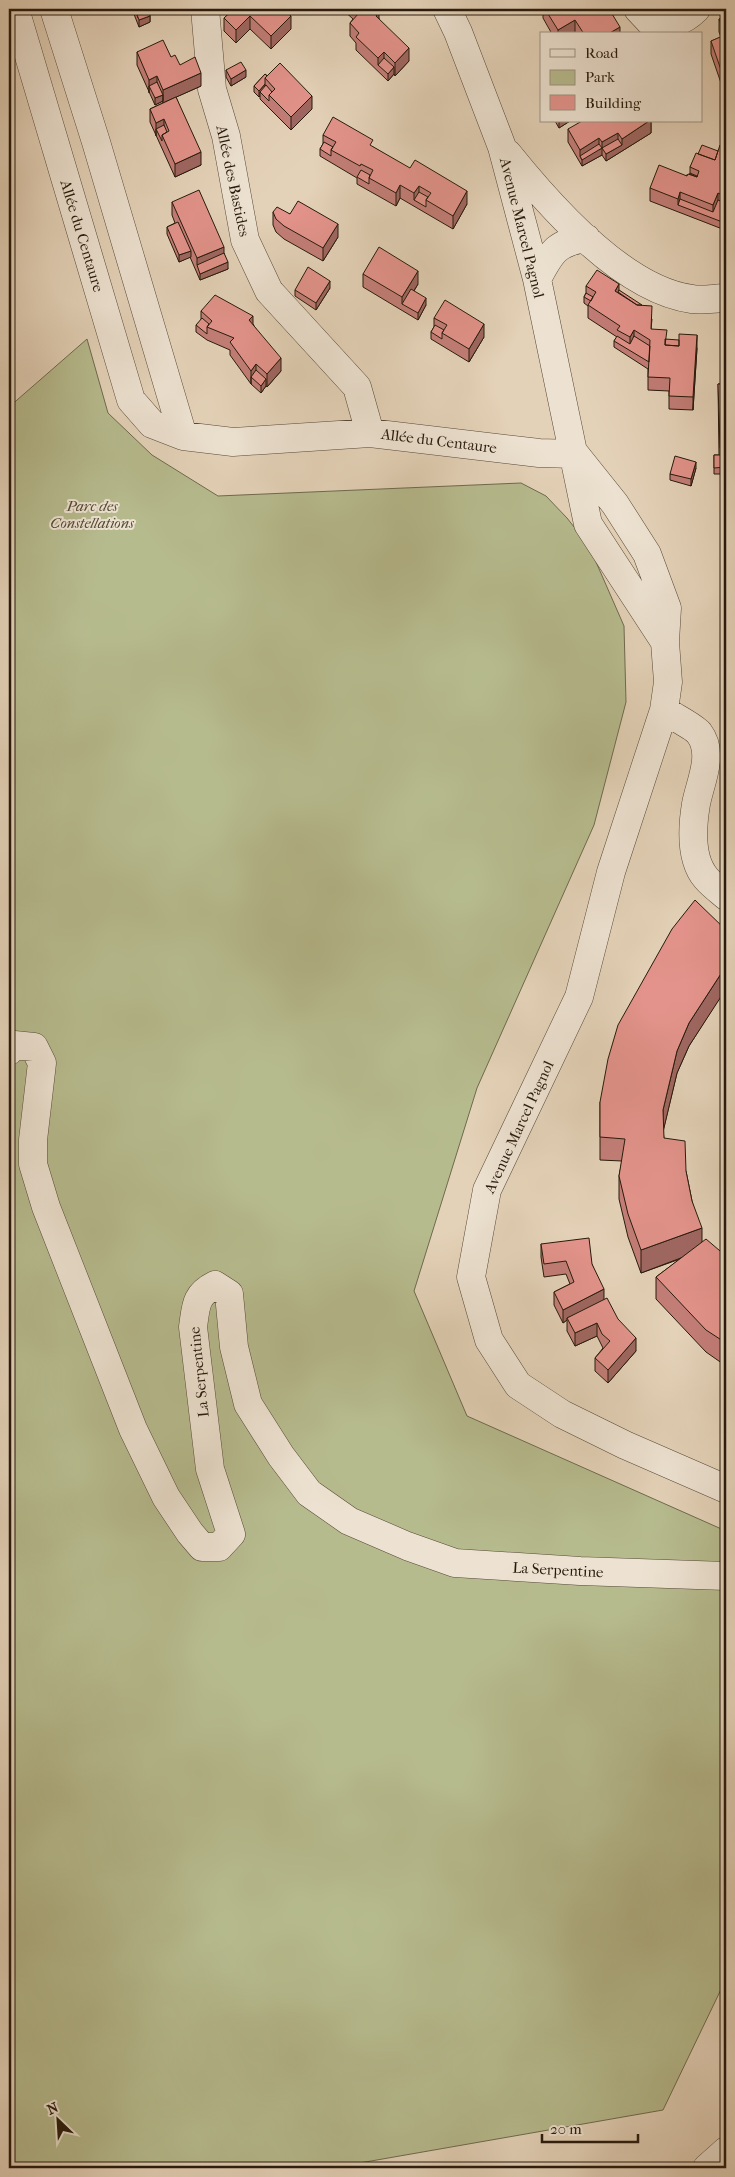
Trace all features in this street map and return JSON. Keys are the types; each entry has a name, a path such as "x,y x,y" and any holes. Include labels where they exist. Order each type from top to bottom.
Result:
{"street":[{"name":"Allée du Centaure","path":"15,9 131,400 152,424 183,436 233,442 370,433 539,453 575,454"},
{"path":"54,9 96,142 183,436"},
{"name":"Allée des Bastides","path":"205,9 212,89 226,136 245,240 269,291 357,387 370,433"},
{"name":"Avenue Marcel Pagnol","path":"446,9 472,66 502,147 537,279 575,454 615,504 647,554 667,608 665,642 668,682 664,710 611,872 579,997 487,1190 471,1276 489,1340 518,1384 562,1414 616,1441 726,1489"},
{"path":"638,9 652,25 666,25 680,22 696,9"},
{"path":"502,147 544,198 586,238 627,272 655,288 692,299 726,298"},
{"path":"537,279 550,254 569,241 586,238"},
{"path":"664,710 699,733 705,749 706,767 696,804 693,837 695,857 706,878 726,896"},
{"name":"La Serpentine","path":"9,1051 14,1045 34,1047 42,1063 33,1140 33,1164 46,1207 133,1429 166,1497 190,1533 202,1547 219,1547 231,1534 210,1469 193,1327 196,1306 204,1291 216,1285 229,1294 234,1347 248,1404 281,1456 309,1493 349,1521 407,1546 455,1563 580,1571 726,1576"},
{"path":"708,2168 726,2151"}],"green space":[{"name":"Parc des Constellations","path":"87,339 108,413 152,455 218,496 521,483 546,496 567,518 589,546 624,626 626,702 594,825 477,1088 414,1291 467,1416 726,1531 726,1979 663,2110 331,2168 9,2168 9,407"}],"building":[{"path":"148,9 150,16 139,20 136,12"},
{"path":"234,9 283,9 291,16 271,36 250,16 236,30 224,18"},
{"path":"355,9 376,9 379,12 376,16 409,48 395,63 384,52 378,58 356,37 359,33 350,23 359,13"},
{"path":"545,9 609,9 620,27 611,32 583,32 575,20 558,30"},
{"path":"726,17 726,68 721,70 711,41 725,35 719,19"},
{"path":"163,40 171,57 175,55 180,65 195,57 201,73 163,90 157,76 149,80 137,52"},
{"path":"384,58 394,67 388,74 378,65"},
{"path":"241,62 246,70 231,79 226,70"},
{"path":"280,63 312,96 291,117 269,95 275,89 265,78"},
{"path":"265,74 267,76 265,84 259,91 254,86"},
{"path":"157,82 163,95 155,98 149,86"},
{"path":"266,85 272,92 269,95 269,101 260,92"},
{"path":"176,97 201,152 175,164 162,135 169,131 164,119 156,123 150,109"},
{"path":"333,117 373,140 370,145 410,168 415,160 467,191 453,216 426,200 431,193 419,186 414,193 400,185 396,193 369,178 373,170 361,164 360,166 331,150 336,142 323,135"},
{"path":"580,122 648,122 622,139 618,133 602,142 599,138 580,150 568,129"},
{"path":"164,125 167,132 162,135 162,141 156,129"},
{"path":"618,139 622,145 606,154 602,148"},
{"path":"324,142 333,147 331,156 320,149"},
{"path":"599,144 602,148 582,160 580,156"},
{"path":"702,145 718,151 715,160 698,154"},
{"path":"720,145 726,148 726,197 718,193 713,205 680,192 678,199 650,188 659,165 687,176 688,174 697,177 699,171 690,167 696,153 715,160"},
{"path":"361,170 370,175 369,184 357,177"},
{"path":"199,190 224,247 197,258 172,202"},
{"path":"419,192 428,197 426,207 414,200"},
{"path":"680,199 713,212 718,200 726,203 725,223 678,205"},
{"path":"298,201 338,224 323,248 284,226 276,219 273,212 277,207 290,214"},
{"path":"178,222 191,251 179,255 167,227"},
{"path":"379,247 418,271 402,297 363,274"},
{"path":"224,253 228,262 200,274 197,265"},
{"path":"308,267 330,281 316,303 295,290"},
{"path":"597,270 619,284 615,291 637,305 652,306 651,329 667,330 665,345 679,346 679,334 697,335 693,397 669,396 670,378 648,377 650,340 634,330 630,337 617,330 620,326 588,305 596,292 586,286"},
{"path":"411,289 426,298 418,313 402,304"},
{"path":"619,290 642,305 637,305 618,292"},
{"path":"586,293 593,297 591,301 584,297"},
{"path":"215,295 253,316 249,320 281,358 267,374 256,364 251,371 230,342 234,338 207,327 212,321 201,311"},
{"path":"445,300 484,324 469,349 442,333 447,325 434,318"},
{"path":"202,318 209,324 207,334 196,325"},
{"path":"435,325 444,330 442,339 431,332"},
{"path":"617,336 630,344 634,336 650,346 649,362 614,341"},
{"path":"665,339 679,340 679,346 665,345"},
{"path":"256,370 266,379 261,386 251,377"},
{"path":"718,384 726,384 726,448 720,448"},
{"path":"714,455 726,455 726,467 714,468"},
{"path":"675,456 696,462 691,479 670,474"},
{"path":"695,900 726,930 726,966 689,1023 677,1051 663,1110 664,1138 685,1141 686,1171 692,1201 702,1228 641,1250 628,1214 619,1176 625,1139 600,1137 600,1102 608,1059 618,1025 672,929"},
{"path":"589,1238 592,1264 604,1289 563,1310 554,1292 574,1282 566,1261 544,1264 541,1244"},
{"path":"706,1239 726,1256 726,1343 706,1330 656,1277"},
{"path":"607,1298 618,1319 636,1338 608,1370 595,1358 610,1341 602,1334 597,1323 575,1333 567,1318"}]}
